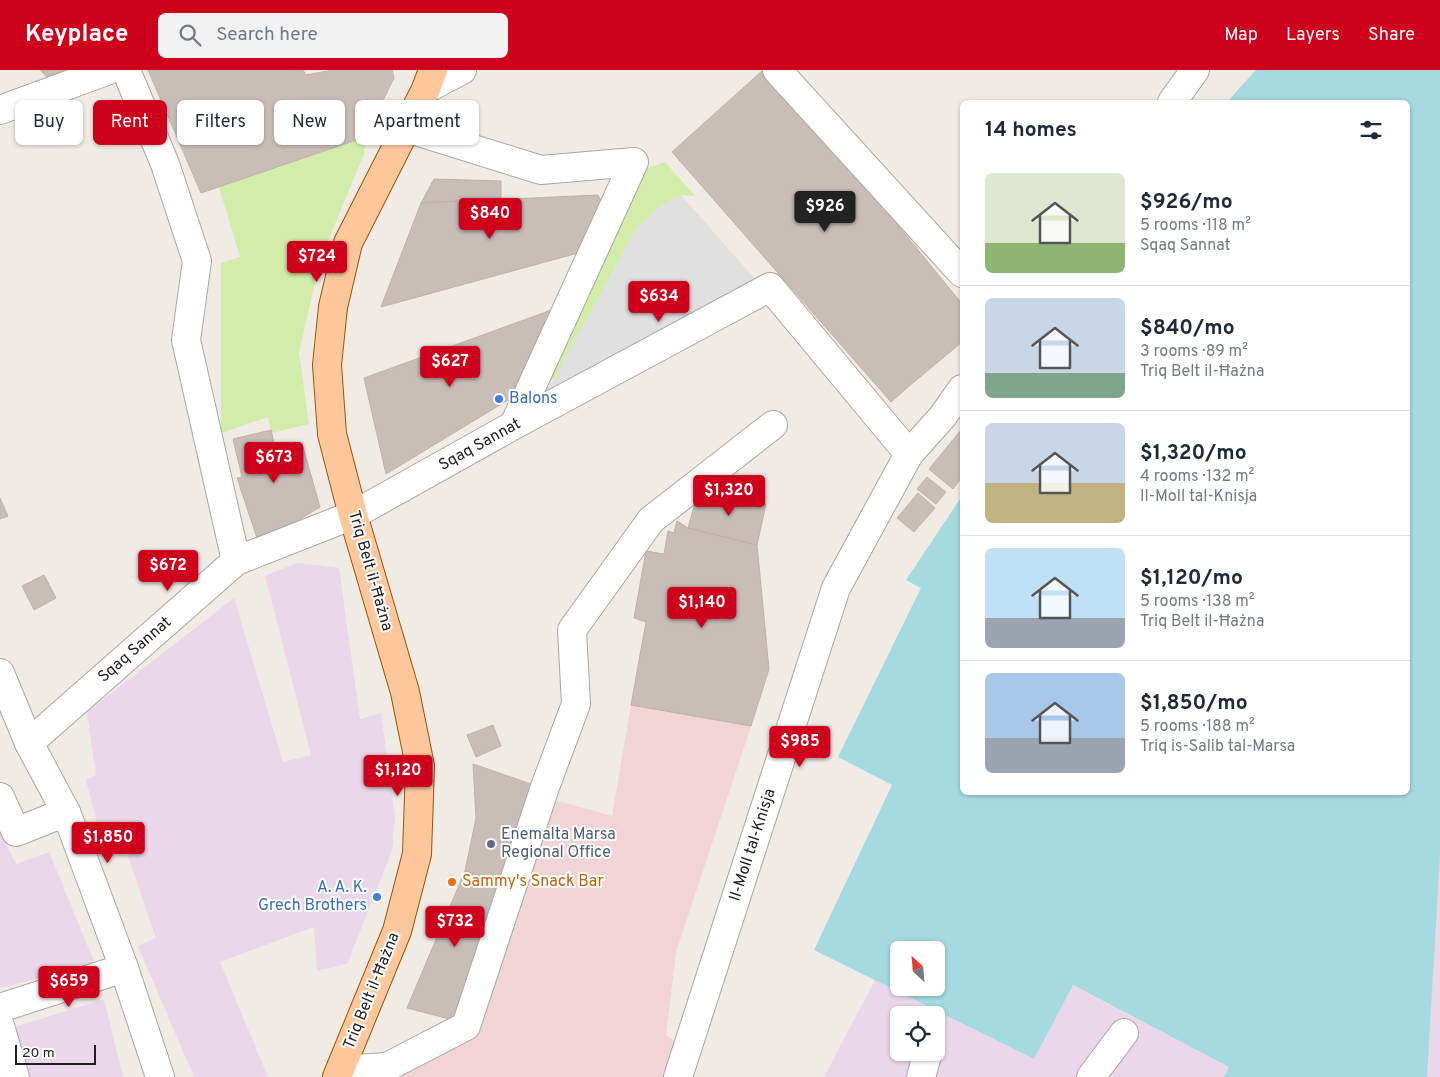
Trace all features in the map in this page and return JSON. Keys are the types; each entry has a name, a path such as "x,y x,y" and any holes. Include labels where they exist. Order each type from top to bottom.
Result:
{"main road":[{"name":"Triq Belt il-Ħażna","path":"419,100 429,79"},
{"name":"Triq Belt il-Ħażna","path":"339,1073 397,931 417,854 420,766 406,692 353,515 332,434 327,365 333,307 348,243 397,145"}],"street":[{"path":"0,110 109,70"},
{"path":"126,70 165,164 197,261 186,340 236,561"},
{"path":"429,79 462,70"},
{"path":"778,70 960,270"},
{"path":"1173,100 1195,70"},
{"path":"461,145 541,170 634,162 514,426"},
{"name":"Sqaq Sannat","path":"29,743 236,561 353,515 770,287 908,454"},
{"name":"Il-Moll tal-Knisja","path":"678,1077 836,588 908,454 943,416 960,393"},
{"path":"339,1073 387,1067 466,1026 545,787 576,704 572,630 652,520 773,425"},
{"path":"0,673 29,743 66,812 124,968 160,1077"},
{"path":"0,797 16,832 66,812"},
{"path":"0,1008 124,968"},
{"path":"0,1026 15,1077"},
{"path":"1091,1077 1124,1033"},
{"path":"921,1077 925,1061"}],"shaded area":[{"path":"681,195 761,286 514,425 554,380 635,231 659,207"},
{"path":"297,563 339,568 360,719 381,713 395,817 392,851 347,964 317,971 314,927 220,962 268,1077 194,1077 138,946 156,938 125,847 105,855 86,780 96,775 87,712 234,598 283,762 311,755 265,576"},
{"path":"631,705 751,726 676,952 666,1035 676,1042 663,1077 389,1077 465,1035 552,799 612,816"},
{"path":"1440,799 1440,1077 1422,1077"},
{"path":"0,831 16,864 49,852 95,964 0,988"},
{"path":"875,980 890,987 890,996 907,996 927,1006 890,1006 890,1061 945,1061 945,1015 1034,1059 1072,985 1229,1067 1224,1077 824,1077"},
{"path":"104,999 123,1077 30,1077 15,1027"}],"green space":[{"path":"355,140 355,145 365,145 364,154 320,260 299,353 309,424 272,433 268,417 221,433 221,263 240,257 219,187"},
{"path":"665,162 695,196 681,195 659,207 635,231 554,380 542,376 641,170"}],"water":[{"path":"1256,70 1440,70 1440,854 1427,1077 1224,1077 1229,1067 1073,985 1034,1059 945,1015 945,1006 927,1006 907,996 945,996 945,941 890,941 890,988 814,950 892,785 838,757 921,588 906,580 960,499 960,795 1410,795 1410,100 1230,100"}],"building":[{"path":"40,70 90,70 53,83"},
{"path":"148,70 303,70 306,75 333,70 392,70 394,78 383,100 355,100 355,140 345,144 345,100 274,100 274,145 342,145 201,193 180,145 264,145 264,100 177,100 177,137 167,114 167,100 161,100"},
{"path":"763,70 772,70 960,302 960,344 891,402 672,152"},
{"path":"434,179 501,181 501,199 421,203"},
{"path":"598,195 606,210 589,250 381,307 421,203"},
{"path":"557,308 513,397 386,474 364,378"},
{"path":"271,430 277,455 303,447 320,507 259,544 237,478 242,477 233,439"},
{"path":"960,431 960,480 953,489 929,469"},
{"path":"927,477 946,492 936,504 917,489"},
{"path":"713,490 766,504 757,545 688,528 695,503"},
{"path":"918,493 935,508 914,532 897,518"},
{"path":"0,498 8,516 0,519"},
{"path":"677,521 688,528 757,545 769,669 751,726 631,705 646,622 634,618 646,551 664,554 668,531 674,533"},
{"path":"44,575 56,598 34,610 22,586"},
{"path":"493,725 501,746 476,757 467,735"},
{"name":"Enemalta Marsa Regional Office","path":"473,764 531,784 499,882 465,871 476,818"},
{"path":"465,871 499,882 453,1020 407,1008"}],"place":[{"name":"Balons","path":"499,399"},
{"name":"Enemalta Marsa Regional Office","path":"491,844"},
{"name":"Sammy's Snack Bar","path":"452,882"},
{"name":"A. A. K. Grech Brothers","path":"377,897"}]}
